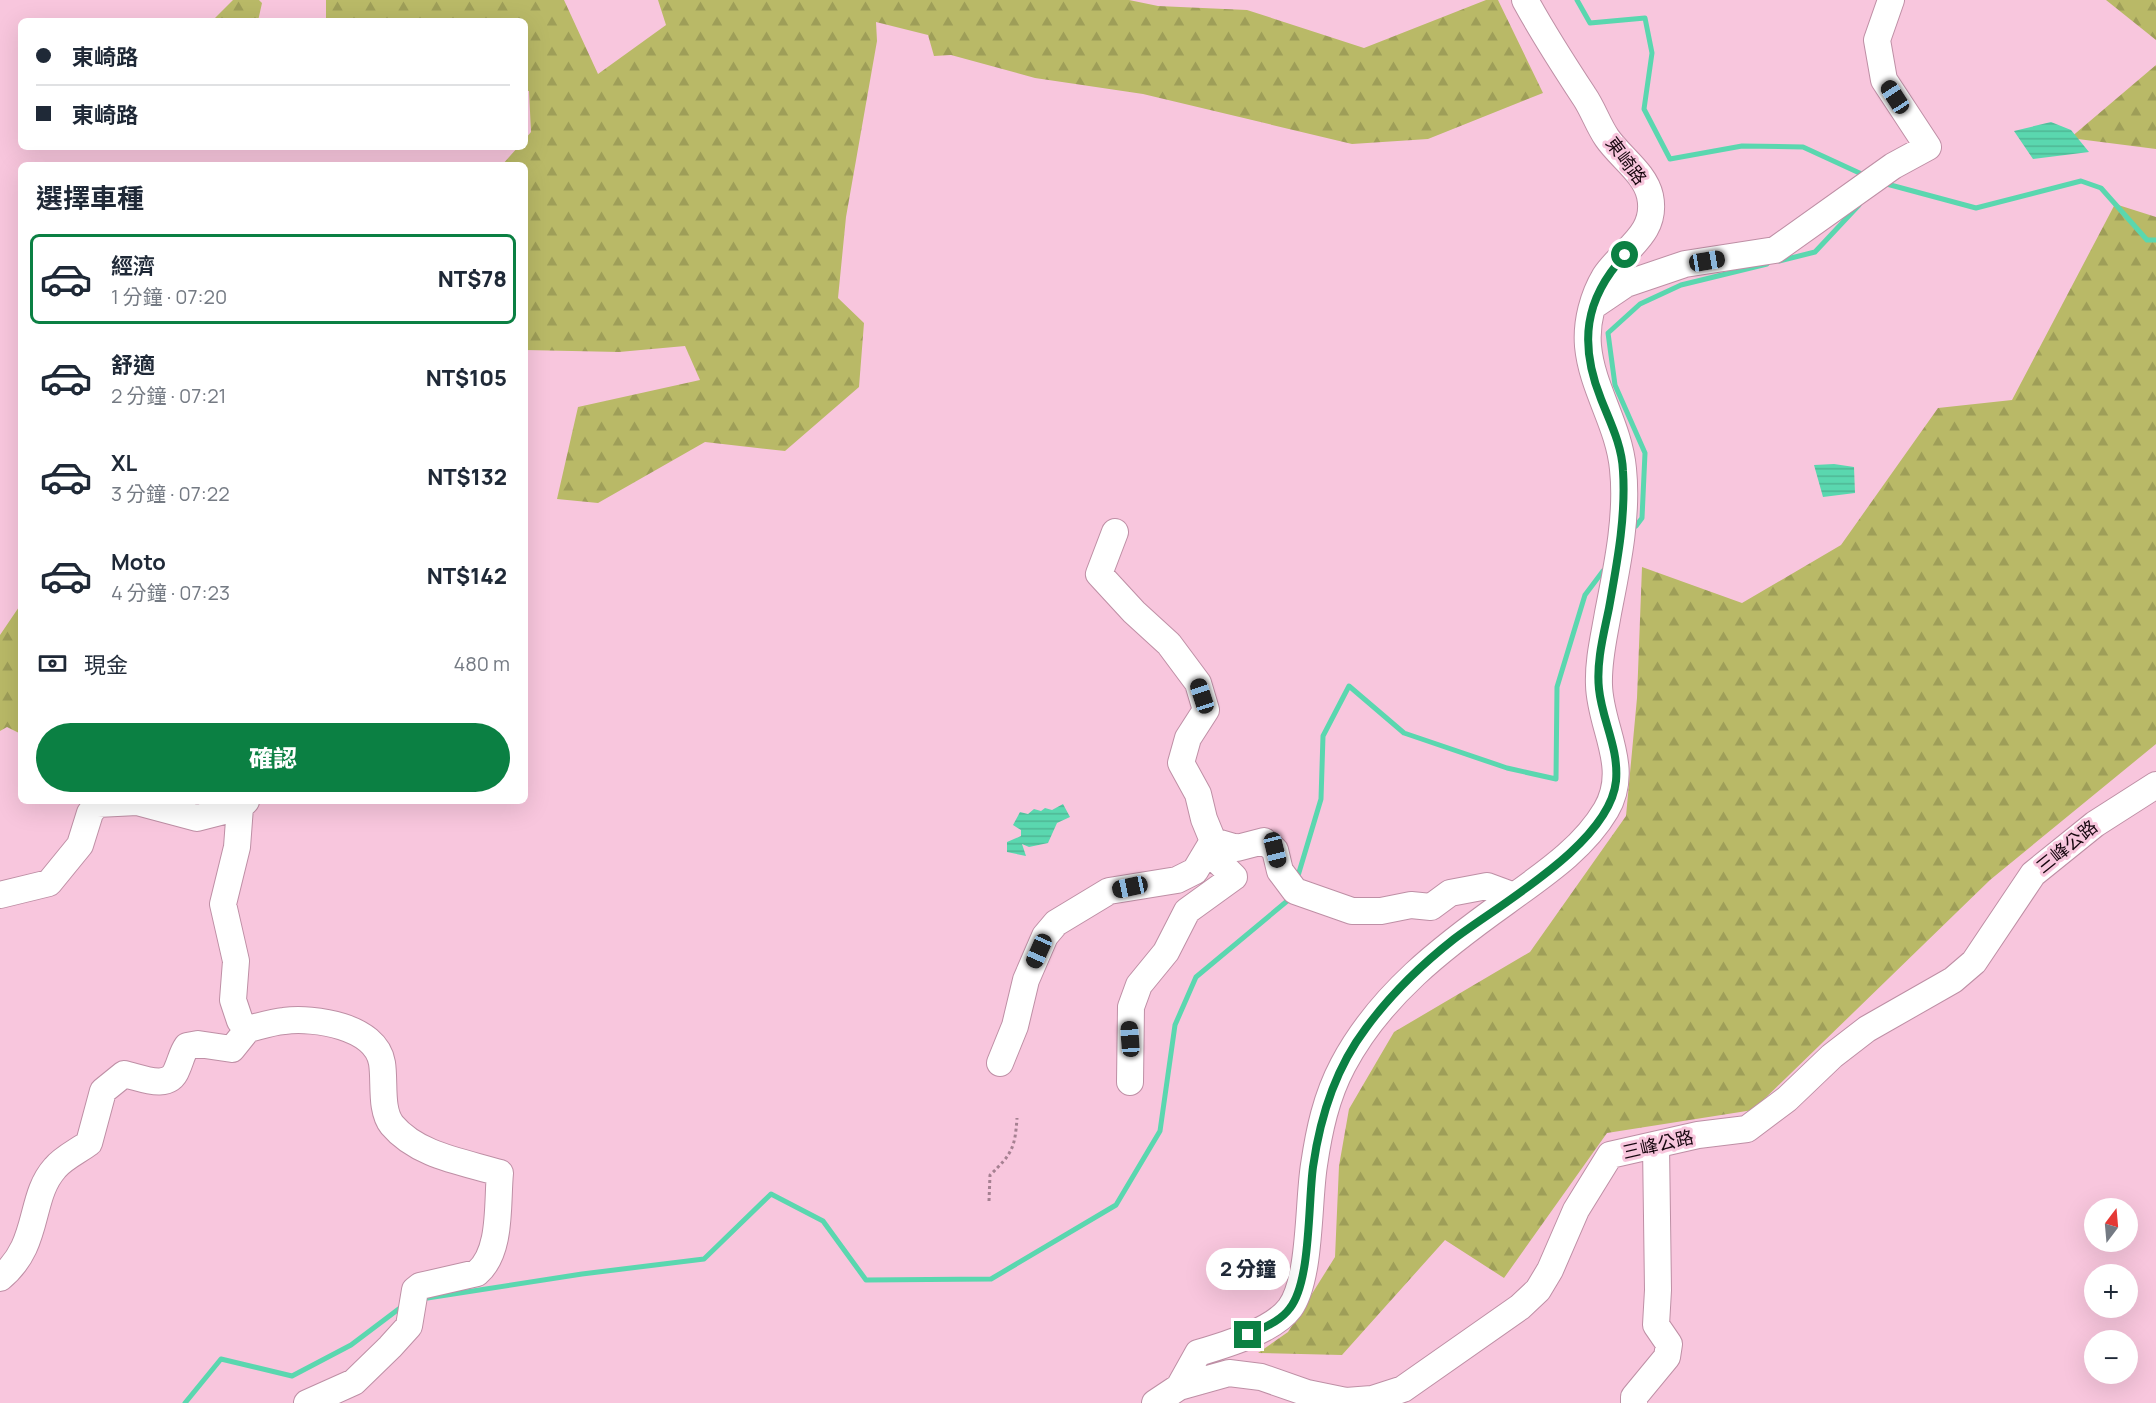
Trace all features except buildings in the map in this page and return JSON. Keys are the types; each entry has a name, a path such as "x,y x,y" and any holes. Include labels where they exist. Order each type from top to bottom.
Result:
{"street":[{"name":"東崎路","path":"1179,1387 1198,1353 1232,1343 1280,1319 1297,1296 1302,1276 1313,1166 1324,1110 1342,1066 1365,1029 1410,976 1454,940 1515,896 1586,838 1609,806 1616,783 1616,761 1599,688 1601,649 1620,546 1623,467 1615,430 1591,369 1587,339 1591,307 1606,276 1646,231 1651,212 1650,193 1640,177 1608,140 1525,0"},
{"path":"1591,307 1626,284 1684,264 1775,250 1885,172 1928,147 1884,80 1877,40 1891,0"},
{"path":"1115,532 1099,574 1134,612 1169,644 1198,683 1206,710 1188,738 1181,763 1198,794 1204,819 1214,841 1217,860 1234,877 1187,911 1166,951 1139,985 1131,1007 1130,1082"},
{"name":"三峰公路","path":"1155,1403 1179,1387 1228,1373 1260,1377 1307,1393 1346,1401 1372,1399 1403,1389 1520,1306 1538,1290 1550,1270 1576,1210 1610,1155 1698,1135 1747,1128 1787,1099 1832,1056 1867,1029 1953,980 1974,962 2033,874 2095,824 2156,785"},
{"path":"0,895 49,883 80,844 90,813 97,804"},
{"path":"144,804 197,818 243,804 237,847 223,904 236,961 233,1000 240,1021 248,1029"},
{"path":"1214,841 1237,848 1264,841 1275,850 1280,871 1291,885 1352,911 1381,911 1411,905 1431,907 1450,893 1487,886 1515,896"},
{"path":"1000,1063 1015,1026 1026,980 1045,936 1056,923 1109,891 1177,880 1195,871 1214,841"},
{"path":"0,1278 13,1265 26,1245 45,1182 56,1166 89,1143 103,1091 124,1074 161,1083 171,1078 176,1072 187,1046 198,1044 232,1049 248,1029 285,1021 349,1028 372,1043 381,1060 386,1111 390,1123 402,1135 429,1151 500,1173 494,1242 485,1267 477,1273 420,1286 413,1301 409,1326 354,1382 307,1403"},
{"path":"1634,1403 1634,1396 1667,1357 1669,1344 1656,1325 1658,1290 1656,1145"}],"path":[{"path":"989,1201 990,1175 1008,1158 1015,1145 1017,1118"}],"green space":[{"path":"233,0 259,0 262,3 259,18 215,18"},
{"path":"326,0 564,0 598,74 666,25 658,0 1129,0 1158,6 1247,10 1364,48 1486,0 1498,0 1543,93 1428,139 1352,144 1143,94 1035,78 951,55 934,56 928,35 876,22 877,41 846,217 838,298 864,323 859,387 785,451 705,442 598,503 557,499 578,407 700,380 685,346 619,352 528,350 528,162 505,162 515,150 528,150 528,136 531,132 528,91 528,18 326,18"},
{"path":"2106,0 2156,0 2156,40"},
{"path":"2156,65 2156,149 2070,138"},
{"path":"2115,204 2156,217 2156,744 1990,880 1753,1110 1607,1133 1504,1278 1445,1240 1342,1355 1258,1353 1288,1332 1335,1257 1339,1166 1349,1109 1394,1032 1530,952 1626,816 1637,698 1642,567 1742,603 1841,545 1938,408 2012,400"},
{"path":"18,608 18,732 7,727 0,731 0,635"}],"shaded area":[{"path":"2051,122 2071,130 2089,152 2033,159 2014,131"},
{"path":"1834,464 1854,467 1855,493 1823,497 1814,465"},
{"path":"1063,804 1070,817 1057,823 1048,843 1029,847 1022,844 1026,856 1007,852 1007,842 1021,836 1021,830 1013,825 1020,812 1028,814 1034,809 1052,810"}],"waterway":[{"path":"1577,0 1590,23 1645,18 1652,53 1644,109 1670,159 1742,146 1803,147 1866,176"},
{"path":"1883,183 1976,208 2081,181 2101,188 2147,240 2156,240"},
{"path":"1779,261 1815,252 1859,205"},
{"path":"1636,526 1642,518 1645,453 1615,385 1608,333 1640,304 1681,285 1767,264"},
{"path":"1297,879 1321,799 1323,736 1349,686 1404,733 1507,768 1556,779 1557,687 1585,595 1603,571"},
{"path":"421,1299 582,1274 704,1259 771,1194 823,1221 866,1280 991,1279 1116,1205 1160,1131 1175,1025 1196,977 1292,897"},
{"path":"185,1403 221,1359 292,1376 351,1345 404,1305"}],"route":[{"path":"1248,1335 1280,1319 1297,1296 1302,1276 1313,1166 1324,1110 1342,1066 1365,1029 1410,976 1454,940 1542,875 1586,838 1609,806 1616,783 1616,761 1599,688 1601,649 1620,546 1623,467 1615,430 1600,397 1591,369 1587,339 1591,307 1606,276 1625,255"}]}
